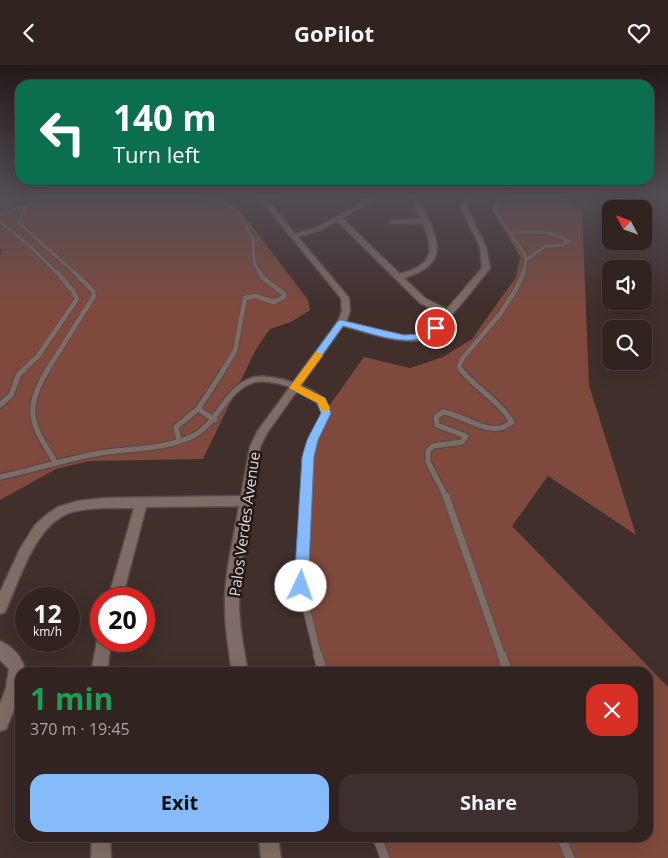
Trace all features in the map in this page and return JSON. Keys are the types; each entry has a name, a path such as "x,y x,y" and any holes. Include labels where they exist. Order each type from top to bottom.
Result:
{"street":[{"name":"Palos Verdes Avenue","path":"239,667 232,605 245,501 255,447 262,432 341,323 346,311 345,299 291,233"},
{"path":"294,236 304,233"},
{"path":"354,233 423,301 448,313"},
{"path":"399,277 421,271 430,264 434,257 434,241 430,233"},
{"path":"341,323 404,338 422,337 436,328 486,268 483,247 476,233"},
{"path":"0,607 30,544 41,528 62,511 83,505 97,504 245,501"},
{"path":"118,587 141,504"},
{"path":"0,649 11,658 17,667"},
{"path":"100,667 102,652"},
{"path":"0,723 15,687"},
{"path":"101,842 101,858"},
{"path":"269,842 271,858"}],"lane":[{"path":"0,405 11,395 19,374 38,356 77,299 72,288 43,259 13,233"},
{"path":"30,233 85,282 93,291 94,296 74,330 45,372 34,395 33,422 56,463"},
{"path":"179,441 176,427 198,409 236,351 245,298 251,295 270,302 276,302 284,297 284,294 267,282 258,271 254,261 253,239 250,233"},
{"path":"513,233 526,260"},
{"path":"506,667 445,494 428,461 427,455 433,446 462,442 465,439 466,436 462,433 437,425 436,417 443,413 452,413 498,430 506,428 512,422 506,411 472,383 459,367 463,356 486,332 507,304 518,286 526,260 546,246 562,245 569,241 561,236 546,233"},
{"path":"0,477 101,453 179,441 205,430 215,420 234,392 254,379 272,379 322,401 326,413 312,440 308,457 301,586 311,633 321,667"},
{"path":"198,409 215,420"},
{"path":"378,842 385,858"},
{"path":"562,842 570,858"}],"shaded area":[{"path":"0,233 257,233 308,300 310,310 291,322 270,329 256,349 203,459 89,461 56,469 0,500 0,256 2,249 0,249"},
{"path":"506,233 583,233 589,385 636,535 548,476 512,526 649,667 322,667 300,593 309,434 364,357 410,368 443,357 472,339 516,277 520,257"},
{"path":"653,672 668,687 668,858 381,858 376,842 653,842"}],"slow traffic":[{"path":"318,355 294,388 322,401 325,408"}],"route":[{"path":"301,586 308,457 312,440 326,413 322,401 294,388 341,323 404,338 422,337 436,328"}]}
